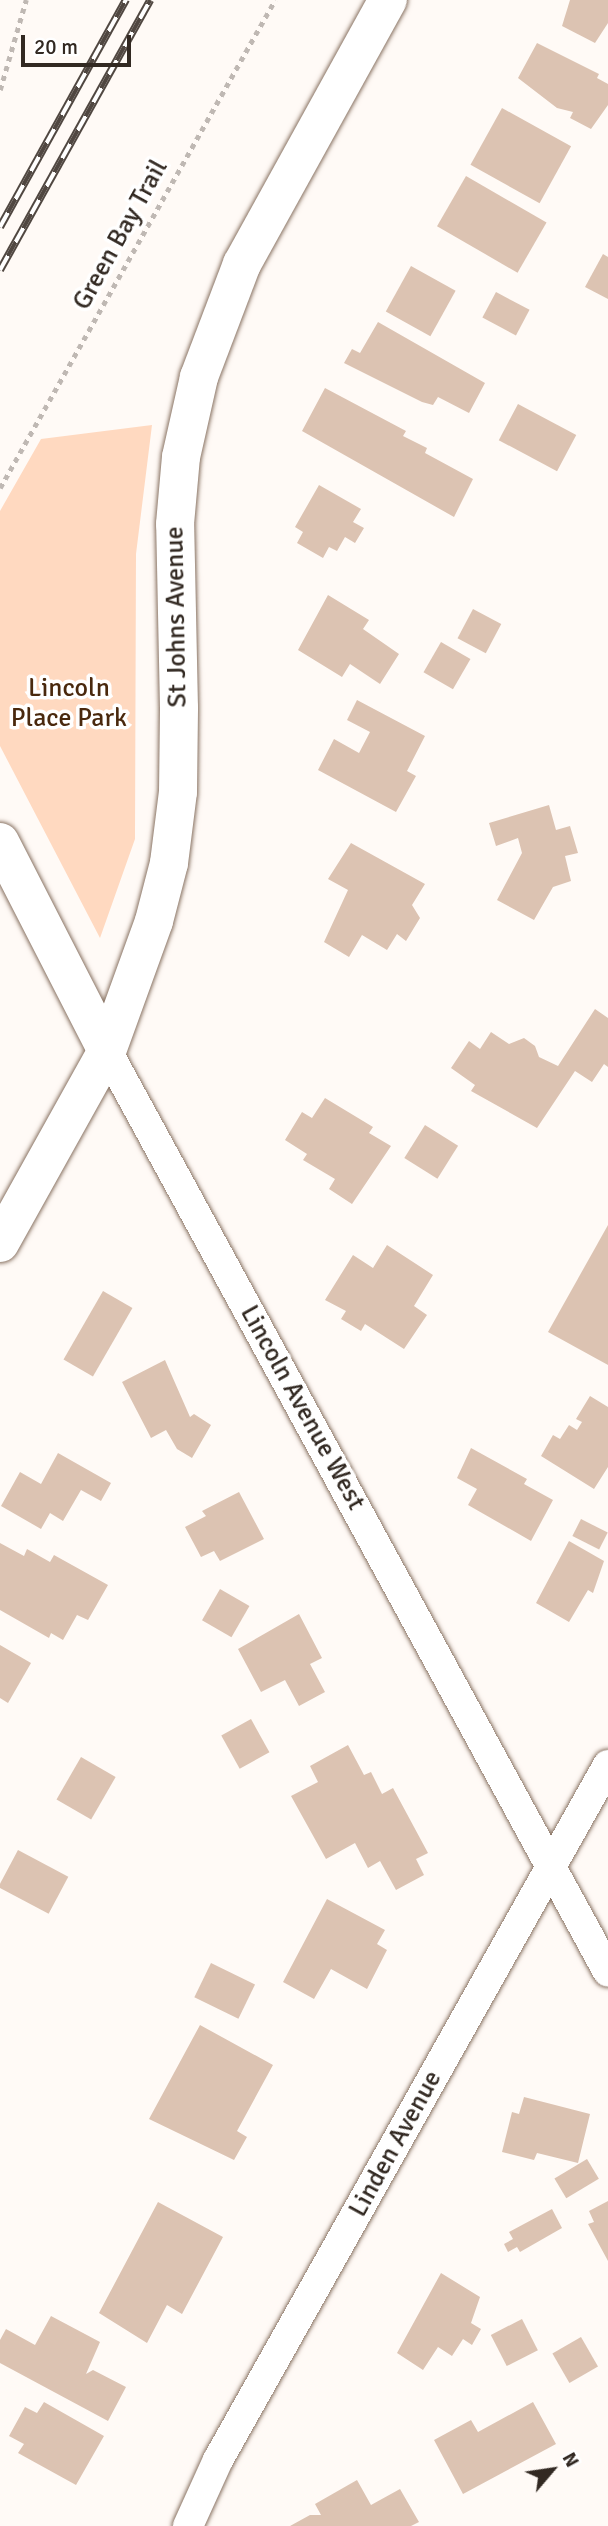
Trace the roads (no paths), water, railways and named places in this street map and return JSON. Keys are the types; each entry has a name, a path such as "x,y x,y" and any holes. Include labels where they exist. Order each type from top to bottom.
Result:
{"street":[{"name":"St Johns Avenue","path":"0,1243 107,1051 154,921 169,863 178,792 180,708 175,524 181,457 198,377 242,264 388,0"},
{"name":"Lincoln Avenue West","path":"0,842 107,1051 608,1972"},
{"name":"Linden Avenue","path":"188,2526 225,2448 608,1765"}],"railway":[{"path":"0,227 126,0"},
{"path":"0,270 150,0"}],"park label":[{"name":"Lincoln Place Park","path":"69,704"}]}
